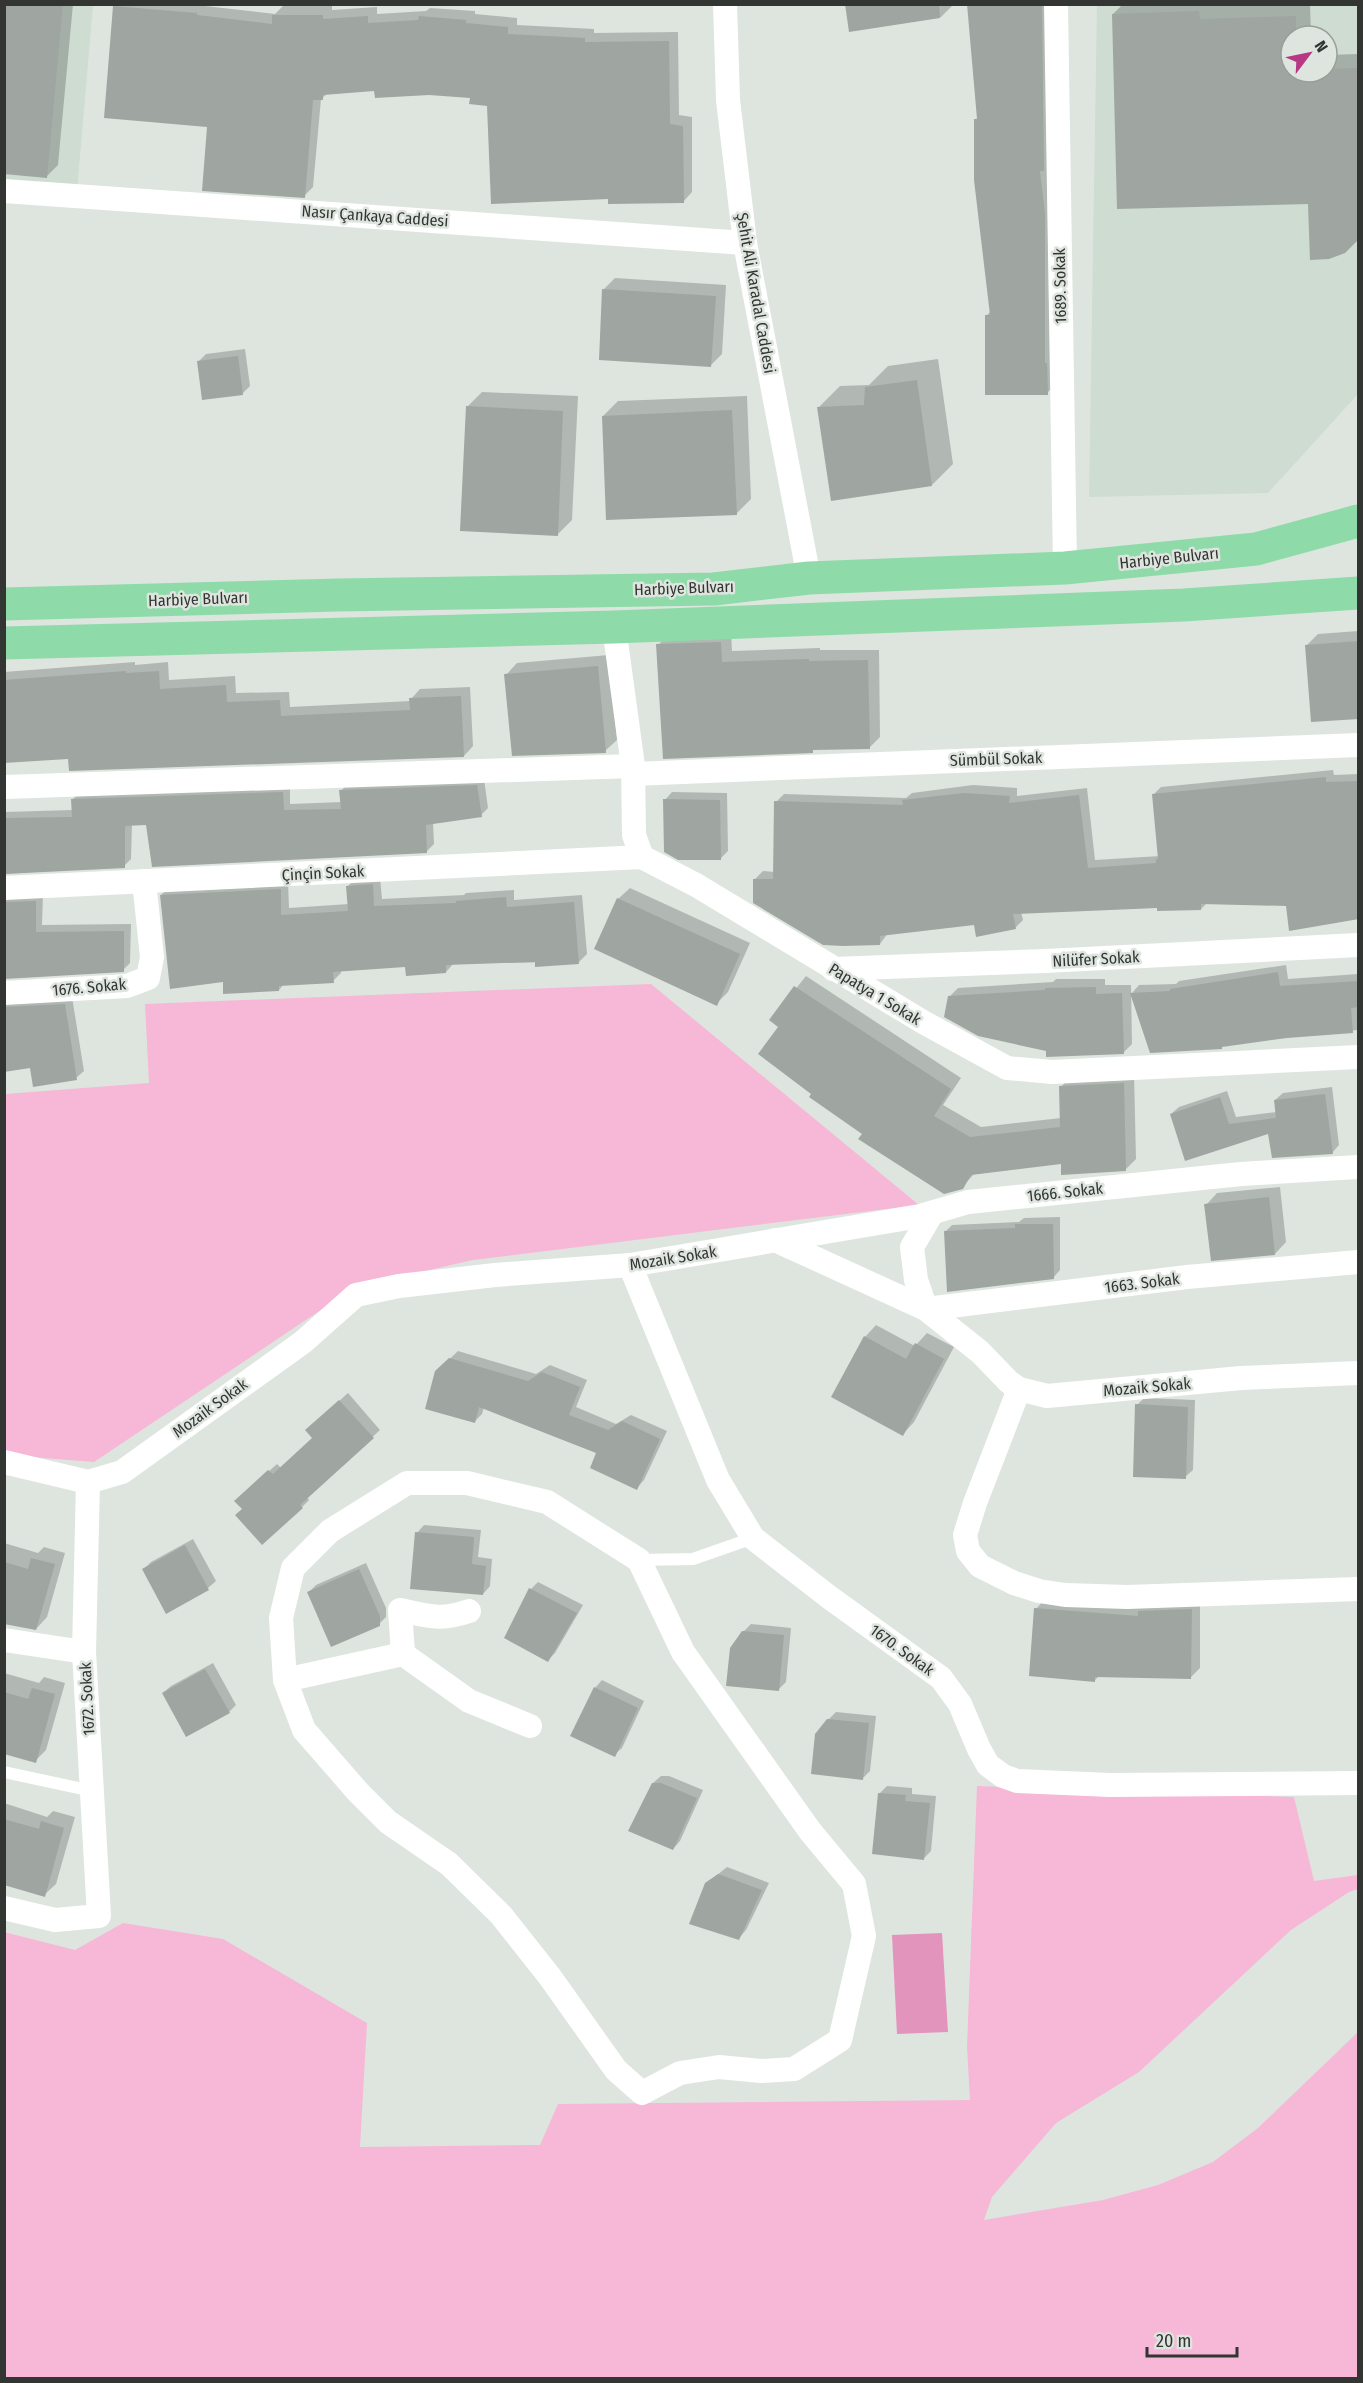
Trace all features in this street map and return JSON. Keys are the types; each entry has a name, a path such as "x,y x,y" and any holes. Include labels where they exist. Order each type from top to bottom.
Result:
{"main road":[{"name":"Harbiye Bulvarı","path":"4,604 714,589 809,578 1065,568 1256,549 1359,521"},
{"path":"4,643 614,627 1184,605 1359,593"}],"street":[{"name":"Şehit Ali Karadal Caddesi","path":"725,4 728,100 745,243 809,578"},
{"name":"1689. Sokak","path":"1056,4 1065,568"},
{"name":"Nasır Çankaya Caddesi","path":"4,191 745,243"},
{"path":"614,627 633,770 634,835 642,857"},
{"name":"Sümbül Sokak","path":"4,787 633,770 1359,745"},
{"name":"Çinçin Sokak","path":"4,888 642,857"},
{"name":"Papatya 1 Sokak","path":"642,857 696,885 923,1023 1007,1068 1052,1072 1359,1057"},
{"name":"1676. Sokak","path":"4,993 127,986 148,978 152,957 144,881"},
{"name":"Nilüfer Sokak","path":"833,969 1359,945"},
{"name":"1666. Sokak","path":"775,1240 932,1213 968,1202 1241,1174 1359,1167"},
{"path":"926,1309 916,1280 912,1247 932,1213"},
{"name":"Mozaik Sokak","path":"4,1462 88,1482 122,1472 303,1342 356,1295 399,1286 495,1275 630,1265 775,1240 926,1309 981,1352 1009,1382 1019,1389 1047,1396 1241,1378 1359,1373"},
{"name":"1663. Sokak","path":"926,1309 1187,1278 1359,1262"},
{"name":"1670. Sokak","path":"630,1265 718,1480 753,1538 830,1598 941,1678 960,1704 988,1765 1003,1776 1017,1781 1110,1785 1359,1784"},
{"path":"1019,1389 965,1535 968,1551 980,1566 1014,1583 1039,1591 1065,1595 1127,1597 1359,1589"},
{"name":"1672. Sokak","path":"4,1908 55,1920 99,1916 84,1652 88,1482"},
{"path":"407,1483 467,1483 547,1502 639,1560 683,1652 810,1831 854,1884 864,1936 840,2040 794,2068 761,2071 719,2067 680,2073 642,2092 616,2070 550,1977 501,1915 449,1864 388,1822 358,1792 304,1730 285,1680 281,1618 293,1568 330,1531 407,1483"},
{"path":"403,1654 400,1610 438,1618 451,1617 469,1611"},
{"path":"4,1640 84,1652"},
{"path":"285,1680 403,1654 469,1701 530,1726"}],"lane":[{"path":"639,1560 693,1559 753,1538"},
{"path":"4,1772 92,1791"}],"shaded area":[{"path":"4,5 93,5 77,191 5,184"},
{"path":"1097,5 1358,5 1358,394 1268,493 1089,497"},
{"path":"651,984 919,1205 473,1260 355,1287 94,1462 5,1455 5,1094 149,1083 145,1004"},
{"path":"977,1786 1294,1797 1314,1881 1358,1875 1358,1889 1349,1892 1291,1930 1139,2072 1056,2123 992,2197 984,2220 1103,2200 1158,2185 1213,2162 1258,2128 1358,2032 1358,2378 5,2378 4,1932 75,1950 123,1923 223,1939 367,2023 360,2147 540,2145 558,2104 970,2100 967,2047"},
{"path":"942,1933 948,2032 897,2034 892,1935"}],"building":[{"path":"4,4 63,4 47,178 4,174"},
{"path":"845,4 939,4 940,18 849,32"},
{"path":"967,4 1042,4 1044,171 1040,171 1045,214 1045,363 1047,363 1048,395 985,395 985,315 990,315 974,180 974,119 977,119"},
{"path":"113,6 197,13 197,15 272,24 272,15 323,15 323,19 368,16 368,23 418,20 419,16 508,27 508,34 585,38 585,42 669,41 670,124 683,126 684,203 608,204 608,199 491,204 487,106 469,104 470,98 429,95 375,98 374,91 323,95 323,100 313,100 305,198 202,191 207,127 104,118"},
{"path":"1199,11 1200,19 1296,16 1296,24 1279,24 1279,84 1339,84 1339,69 1359,68 1359,239 1345,253 1329,259 1310,260 1308,204 1117,209 1112,14"},
{"path":"602,289 716,296 711,367 599,360"},
{"path":"238,356 243,395 202,400 197,361"},
{"path":"917,380 932,486 831,501 817,407 864,405 865,387"},
{"path":"466,406 563,411 558,536 460,531"},
{"path":"732,410 737,515 606,520 602,416"},
{"path":"1359,641 1359,719 1311,722 1305,645"},
{"path":"721,642 722,662 809,659 809,661 868,660 870,749 663,759 656,644"},
{"path":"598,666 606,753 512,756 504,674"},
{"path":"126,671 126,673 159,671 160,689 226,685 227,702 280,700 281,716 410,710 409,698 461,696 464,757 69,771 68,759 4,763 4,680"},
{"path":"1326,777 1326,782 1359,781 1359,919 1289,931 1286,906 1201,904 1201,910 1157,911 1157,908 1013,914 1016,929 976,937 974,925 880,936 880,945 843,946 823,945 753,903 753,879 773,879 774,801 903,805 902,800 964,793 1010,796 1009,803 1079,795 1088,868 1156,863 1158,859 1152,794"},
{"path":"477,785 482,817 426,825 427,853 152,867 146,825 125,826 125,868 4,874 4,818 72,817 71,799 283,792 284,810 341,809 339,790"},
{"path":"663,799 720,800 721,860 678,860 664,852"},
{"path":"373,884 374,906 456,903 456,901 506,897 507,907 574,902 579,964 535,967 535,962 446,965 446,973 406,976 405,967 333,972 334,983 279,986 279,991 223,994 223,982 170,989 160,895 281,889 281,915 348,911 346,886"},
{"path":"617,898 740,954 717,1006 594,949"},
{"path":"36,901 36,932 124,931 124,972 4,979 4,902"},
{"path":"1278,972 1280,986 1359,981 1359,1007 1351,1008 1353,1033 1287,1038 1222,1047 1222,1049 1150,1053 1130,993 1170,991 1170,989"},
{"path":"794,986 951,1089 934,1116 970,1137 1060,1127 1059,1086 1124,1083 1126,1171 1061,1175 1061,1164 971,1175 963,1189 944,1194 858,1139 862,1134 809,1097 811,1094 758,1054 778,1027 769,1020"},
{"path":"1096,987 1096,994 1122,993 1124,1054 1046,1057 1046,1051 978,1036 944,1017 948,996 1045,990 1045,988"},
{"path":"65,1004 77,1080 33,1087 30,1068 4,1072 4,1007"},
{"path":"1325,1094 1333,1154 1272,1158 1268,1134 1185,1161 1170,1114 1220,1097 1229,1124 1276,1118 1274,1100"},
{"path":"1269,1197 1275,1255 1211,1261 1204,1204"},
{"path":"1015,1224 1053,1224 1054,1279 947,1292 944,1231 1015,1228"},
{"path":"864,1336 906,1359 915,1343 944,1359 903,1436 831,1397"},
{"path":"449,1358 528,1381 542,1372 580,1387 569,1415 608,1430 622,1421 660,1439 637,1490 590,1468 596,1453 479,1407 475,1423 425,1409 435,1371"},
{"path":"339,1400 374,1438 300,1505 303,1508 262,1545 235,1515 242,1509 234,1501 268,1470 273,1474 312,1438 305,1430"},
{"path":"1135,1404 1188,1407 1186,1479 1133,1477"},
{"path":"415,1532 474,1537 472,1564 486,1566 483,1595 410,1589"},
{"path":"185,1545 209,1590 166,1614 142,1569"},
{"path":"31,1558 55,1564 36,1630 4,1624 4,1562 28,1569"},
{"path":"359,1569 380,1616 380,1626 331,1647 307,1592"},
{"path":"529,1588 577,1613 548,1662 504,1638"},
{"path":"1034,1608 1138,1616 1138,1611 1192,1609 1191,1679 1095,1677 1095,1682 1029,1676"},
{"path":"742,1631 784,1635 779,1691 726,1686 730,1648"},
{"path":"205,1669 230,1713 186,1737 162,1693"},
{"path":"594,1687 638,1708 615,1757 570,1736"},
{"path":"32,1688 55,1694 36,1763 4,1754 4,1692 28,1699"},
{"path":"827,1719 869,1723 863,1780 811,1774 815,1734"},
{"path":"652,1783 661,1783 697,1798 673,1850 628,1831"},
{"path":"878,1793 906,1795 905,1801 930,1803 924,1860 872,1854"},
{"path":"4,1819 39,1829 41,1821 64,1828 45,1897 4,1885"},
{"path":"718,1874 762,1890 739,1940 689,1924 705,1883"}]}
